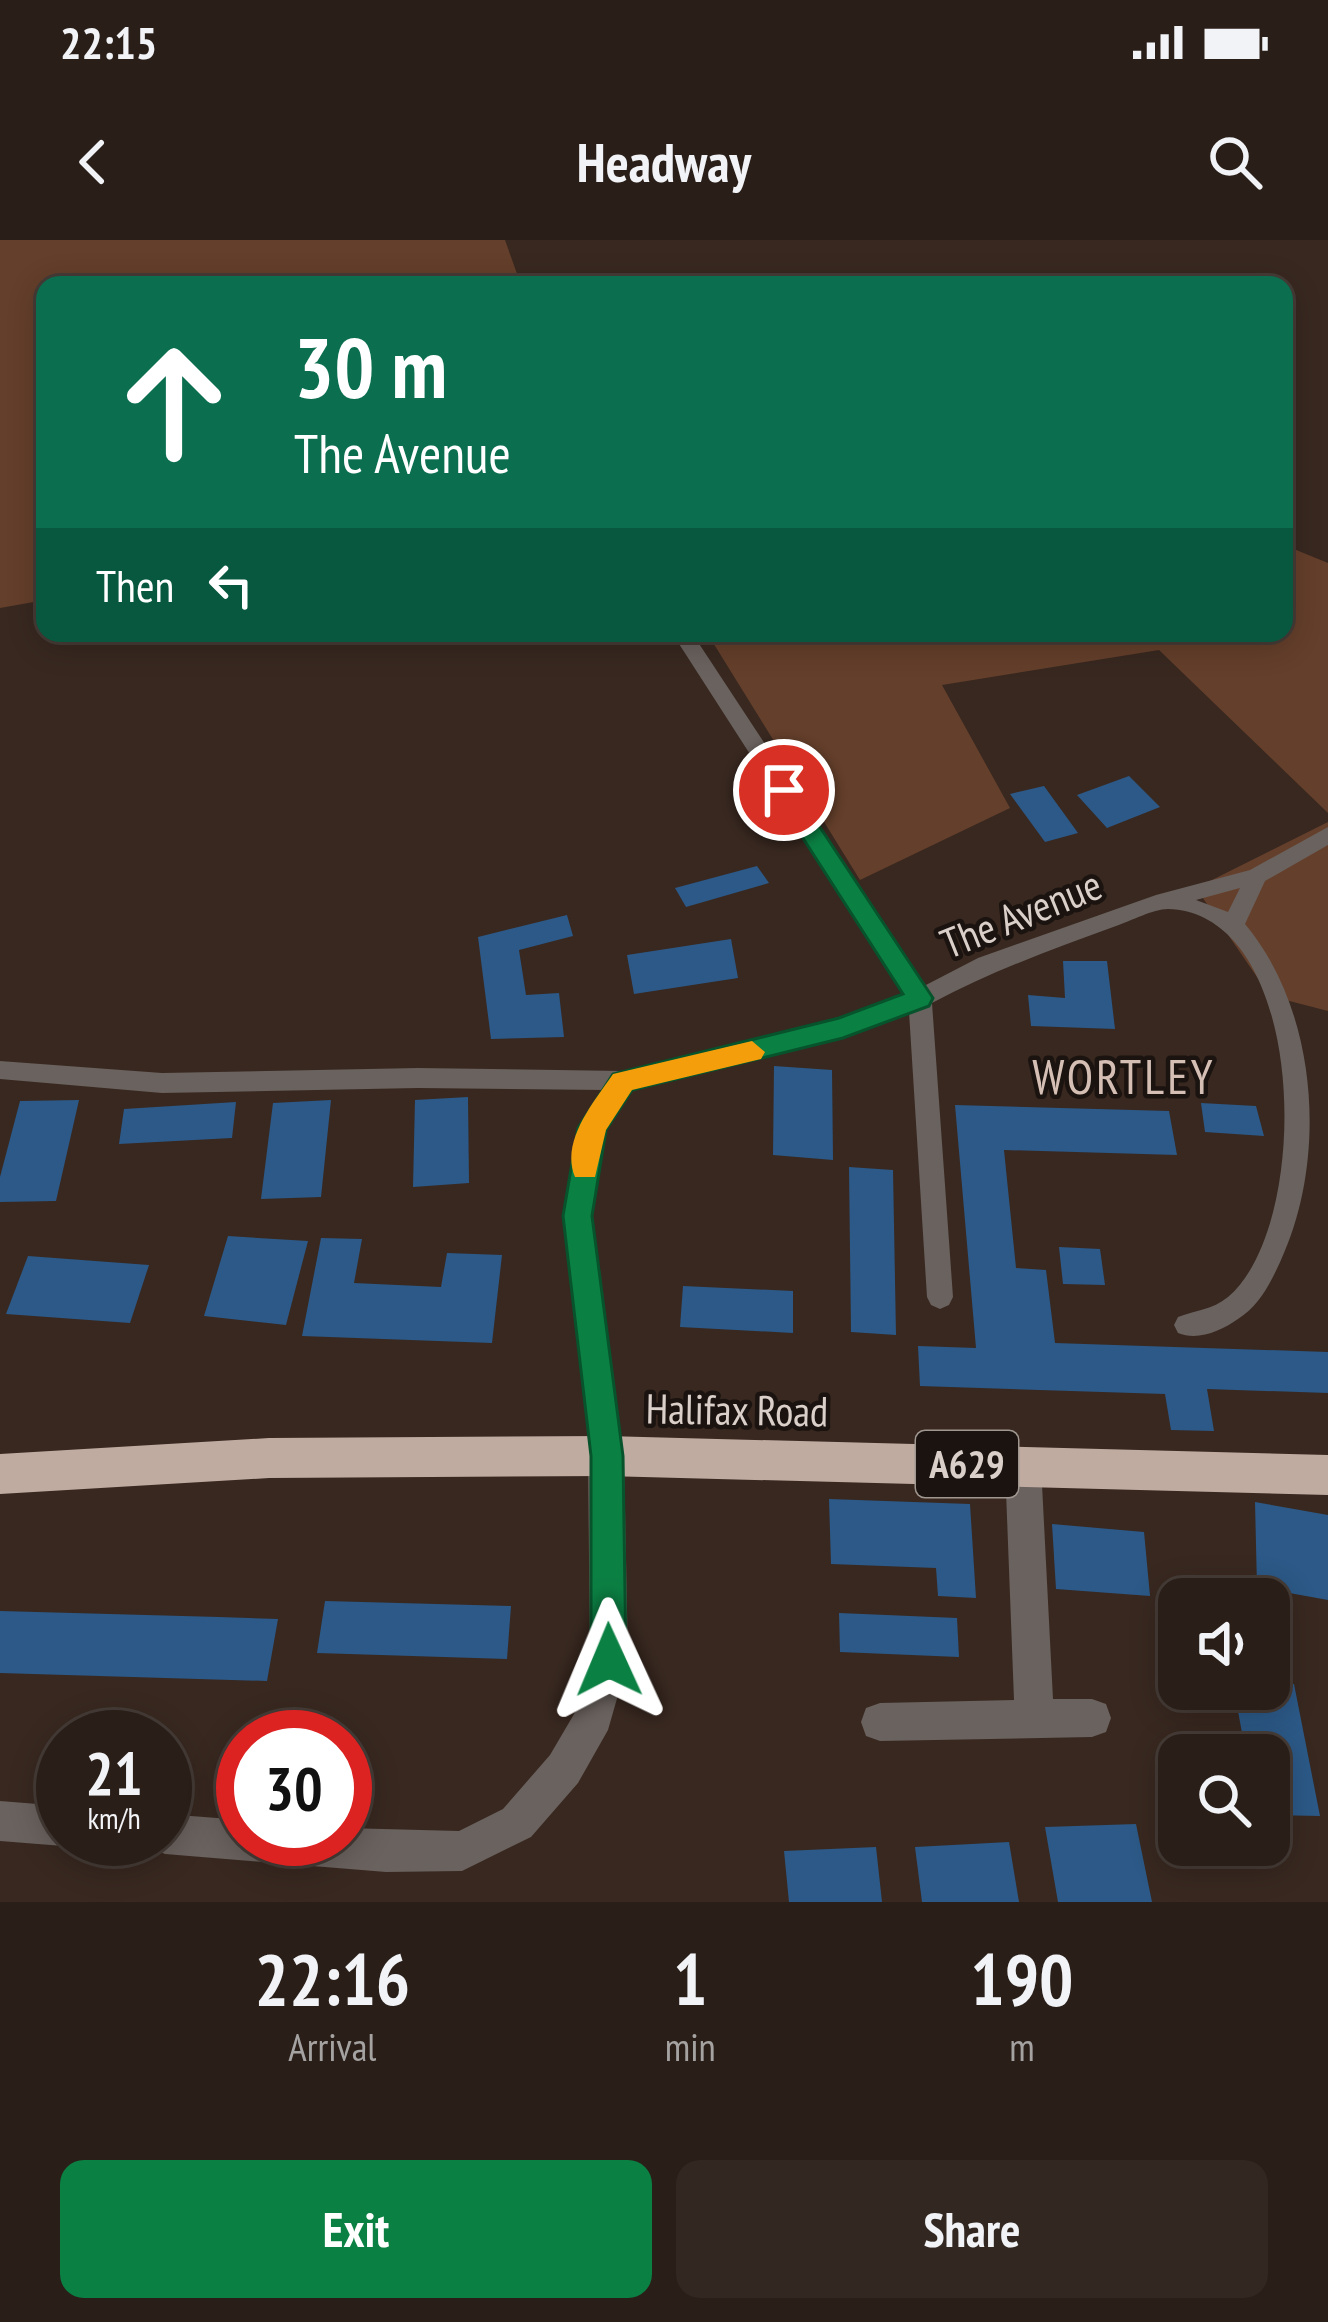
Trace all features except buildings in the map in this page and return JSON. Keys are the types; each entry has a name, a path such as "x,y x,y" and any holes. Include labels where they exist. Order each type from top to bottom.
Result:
{"highway":[{"name":"Halifax Road","path":"0,1474 269,1458 607,1456 1328,1474"}],"street":[{"path":"192,1836 386,1852 462,1851 517,1822 564,1769 584,1734 594,1716 609,1660 607,1456"},
{"path":"1023,1465 1034,1718"},
{"path":"880,1722 1092,1718"},
{"path":"0,1821 36,1824"}],"lane":[{"path":"688,642 920,998 940,1297"},
{"name":"The Avenue","path":"0,1070 162,1083 418,1078 623,1081 843,1028 920,998 986,964 1164,901 1257,876 1328,835"},
{"path":"1233,925 1257,876"},
{"path":"1164,901 1233,925 1259,958 1273,986 1298,1117 1293,1178 1274,1245 1237,1311 1205,1326 1187,1325"},
{"path":"607,1456 578,1216 592,1128 623,1081"}],"shaded area":[{"path":"0,240 505,240 518,276 36,276 36,602 0,608"},
{"path":"1293,549 1328,563 1328,813 1159,650 942,685 1010,808 860,880 713,642 1293,642"},
{"path":"1328,822 1328,1011 1270,996 1196,888"}],"slow traffic":[{"path":"585,1169 592,1128 623,1081 752,1052"}],"district":[{"name":"WORTLEY","path":"1124,1077"}],"route":[{"path":"609,1660 607,1456 578,1216 592,1128 623,1081 685,1070 843,1028 920,998 784,790"}]}
